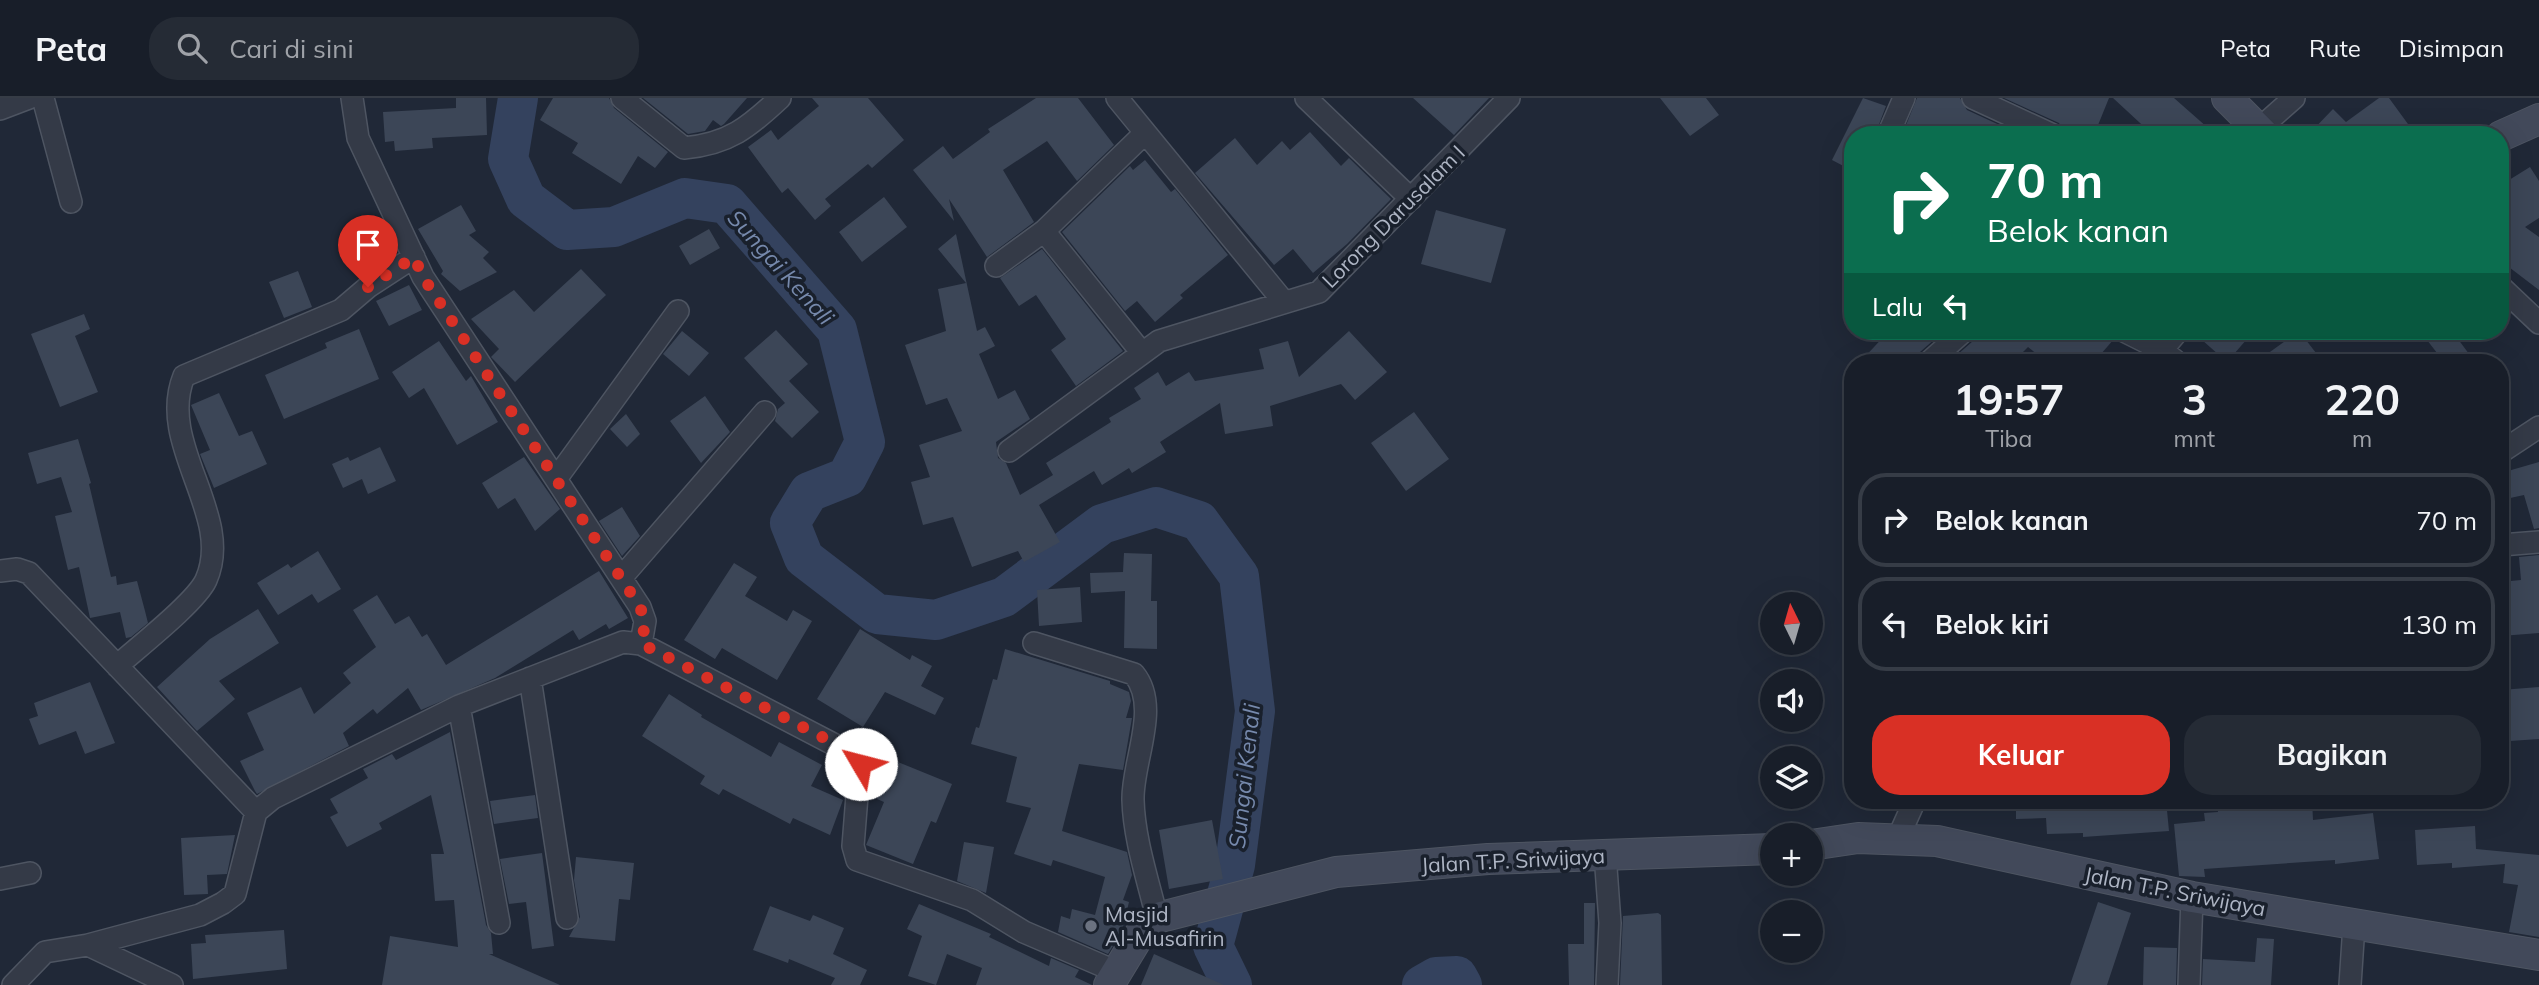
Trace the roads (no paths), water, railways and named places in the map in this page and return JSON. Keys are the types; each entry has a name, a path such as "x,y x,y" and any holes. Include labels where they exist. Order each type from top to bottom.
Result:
{"main road":[{"path":"2227,98 2256,126"},
{"path":"2509,132 2539,119"},
{"name":"Jalan T.P. Sriwijaya","path":"1823,844 1898,838 1937,841 2192,897 2539,955"},
{"name":"Jalan T.P. Sriwijaya","path":"1163,916 1336,872 1488,859 1760,851"},
{"path":"1113,979 1143,929 1163,916"}],"street":[{"path":"0,109 29,98"},
{"path":"43,98 71,202"},
{"path":"352,98 358,138 423,277 644,614 642,644"},
{"path":"621,98 684,148 709,146 746,129 780,98"},
{"path":"1117,98 1284,302"},
{"path":"1306,98 1411,199"},
{"name":"Lorong Darusalam I","path":"1009,451 1159,341 1319,292 1508,98"},
{"path":"1892,126 1904,98"},
{"path":"1973,98 2034,126"},
{"path":"2268,126 2294,98"},
{"path":"996,266 1044,231 1145,133"},
{"path":"1044,231 1142,353"},
{"path":"117,666 167,623 206,582 212,556 209,525 179,431 176,395 184,376 341,310 368,287 414,257"},
{"path":"2509,294 2539,323"},
{"path":"556,479 678,312"},
{"path":"1938,354 1954,340"},
{"path":"2141,340 2166,354"},
{"path":"621,578 765,412"},
{"path":"2509,447 2539,427"},
{"path":"2509,544 2539,542"},
{"path":"0,571 17,569 29,573 256,812"},
{"path":"13,985 44,952 88,945 200,915 235,894 256,812 273,798 459,706 623,642 642,644 860,758 853,846 858,860 981,904 1024,932 1113,979"},
{"path":"1034,643 1134,674 1143,685 1145,708 1132,798 1163,916"},
{"path":"530,678 567,918"},
{"path":"459,706 499,923"},
{"path":"1898,838 1911,809"},
{"path":"1605,854 1610,923 1607,985"},
{"path":"0,879 30,873"},
{"path":"2189,985 2192,897"},
{"path":"2350,985 2354,925"},
{"path":"88,945 172,985"}],"waterway":[{"name":"Sungai Kenali","path":"518,98 508,159 526,199 567,230 614,227 685,198 727,204 837,330 865,442 847,477 809,492 790,523 804,558 877,614 936,620 1004,597 1102,524 1156,507 1199,521 1239,576 1255,711 1235,865 1213,946 1232,985"},
{"name":"Sungai Kenali","path":"1422,985 1436,977 1457,976 1462,985"}],"place":[{"name":"Masjid Al-Musafirin","path":"1091,926"}]}
